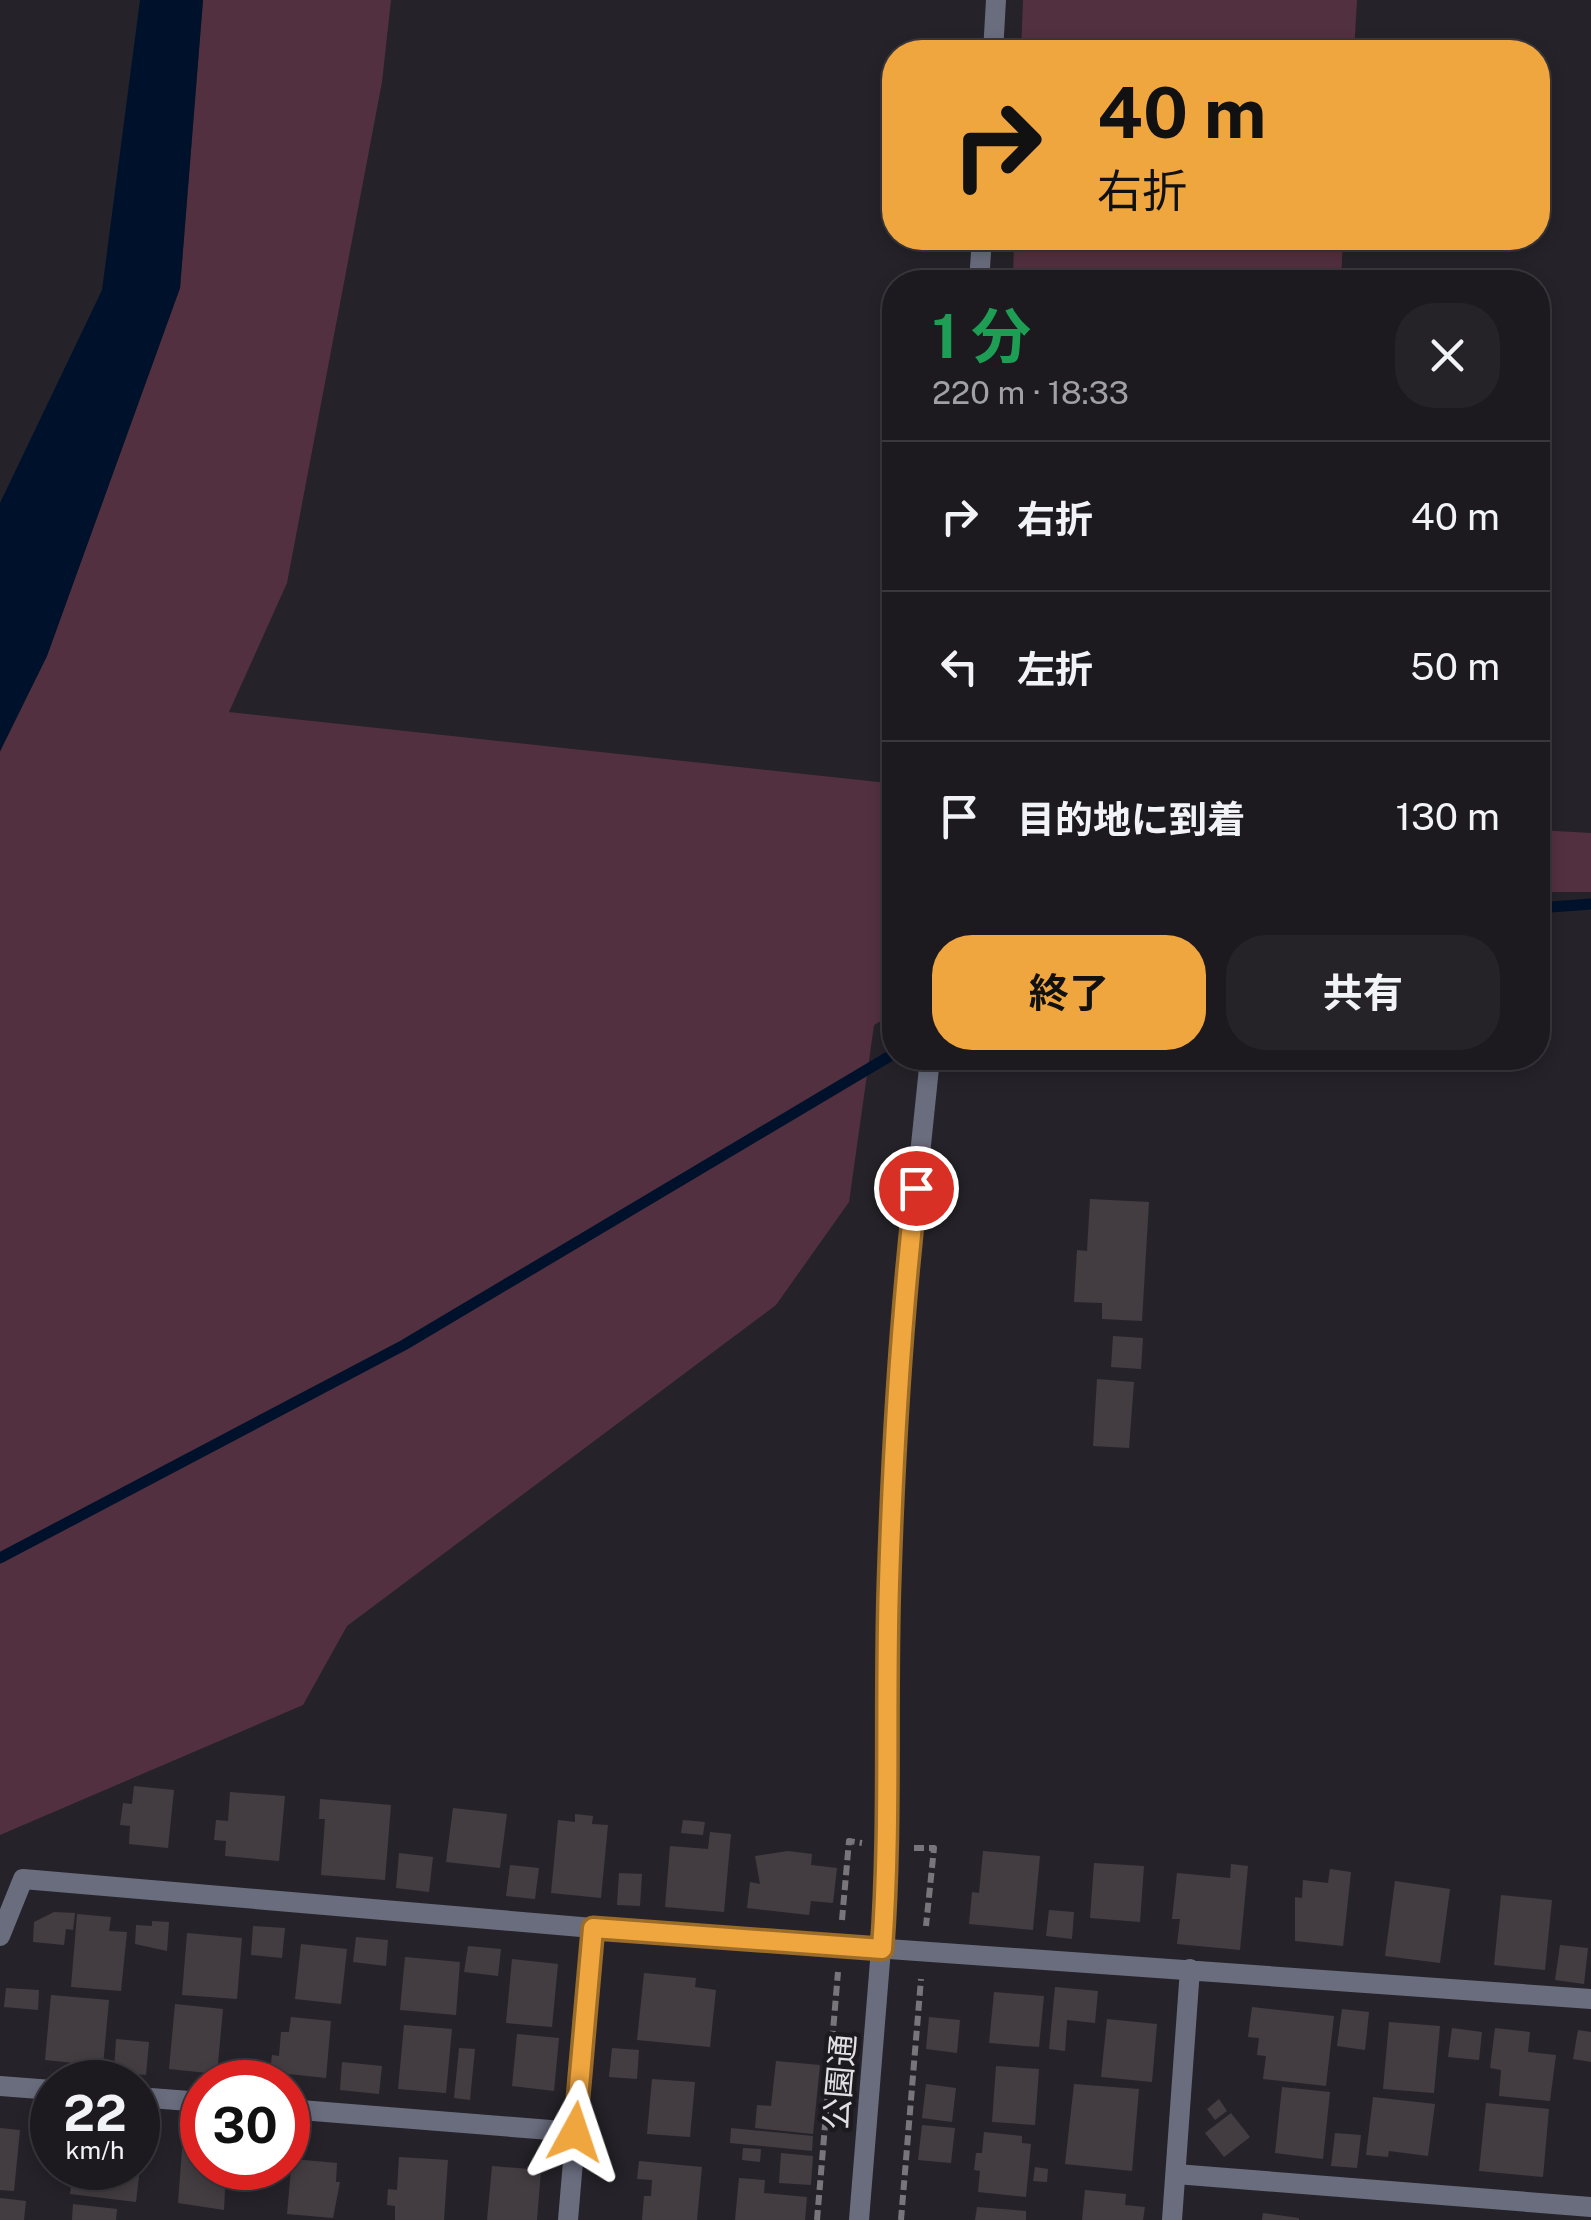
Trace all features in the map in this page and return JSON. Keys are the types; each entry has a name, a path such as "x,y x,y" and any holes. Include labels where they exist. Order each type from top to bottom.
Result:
{"street":[{"path":"994,40 996,0"},
{"name":"公園通","path":"859,2220 890,1847 888,1585 900,1338 929,1070"},
{"path":"0,1936 23,1879 593,1928 1591,1999"},
{"path":"568,2220 593,1928"},
{"path":"1172,2220 1190,1969"},
{"path":"0,2086 30,2088"},
{"path":"310,2111 575,2132"},
{"path":"1176,2174 1591,2207"}],"shaded area":[{"path":"203,0 391,0 382,82 287,583 229,712 882,782 882,1020 874,1025 849,1202 776,1305 347,1626 303,1705 0,1835 0,752 47,656 180,288"},
{"path":"1023,0 1357,0 1355,40 1021,40"},
{"path":"1014,250 1342,250 1342,270 1013,270"},
{"path":"1550,831 1591,833 1591,892 1550,892"}],"water":[{"path":"140,0 203,0 180,288 47,656 0,751 0,503 102,290"}],"building":[{"path":"1090,1199 1149,1202 1142,1321 1102,1319 1102,1303 1074,1302 1077,1250 1087,1251"},
{"path":"1113,1336 1143,1338 1141,1369 1111,1367"},
{"path":"1097,1379 1134,1382 1129,1448 1093,1446"},
{"path":"134,1786 174,1790 168,1848 129,1844 130,1826 120,1825 123,1803 132,1804"},
{"path":"230,1792 285,1796 279,1861 225,1856 226,1841 214,1840 216,1820 228,1821"},
{"path":"320,1799 391,1805 385,1880 321,1875 325,1819 319,1819"},
{"path":"453,1808 507,1814 500,1868 446,1862"},
{"path":"575,1814 593,1816 592,1824 608,1825 601,1898 551,1893 558,1820 575,1822"},
{"path":"683,1820 705,1822 703,1835 681,1833"},
{"path":"710,1832 731,1834 724,1912 665,1907 670,1846 708,1849"},
{"path":"788,1851 812,1854 811,1865 837,1868 833,1903 811,1901 809,1915 747,1908 750,1882 760,1884 755,1856"},
{"path":"983,1851 1040,1856 1033,1930 969,1924 972,1892 979,1893"},
{"path":"399,1853 433,1857 429,1892 396,1888"},
{"path":"1094,1863 1144,1866 1140,1922 1090,1918"},
{"path":"1231,1864 1248,1866 1240,1950 1177,1944 1180,1919 1172,1919 1177,1873 1230,1878"},
{"path":"510,1865 539,1868 535,1899 506,1896"},
{"path":"1330,1869 1351,1872 1343,1946 1295,1941 1295,1897 1302,1898 1303,1880 1328,1883"},
{"path":"619,1873 642,1874 640,1906 617,1905"},
{"path":"1395,1881 1450,1889 1440,1963 1385,1956"},
{"path":"1501,1895 1552,1900 1545,1970 1494,1965"},
{"path":"1049,1910 1074,1912 1072,1939 1046,1936"},
{"path":"54,1912 75,1913 73,1930 66,1929 64,1945 33,1942 34,1922"},
{"path":"77,1914 111,1917 109,1931 127,1932 121,1991 71,1987"},
{"path":"152,1921 169,1922 167,1951 135,1944 136,1925 152,1926"},
{"path":"253,1926 285,1928 282,1958 251,1955"},
{"path":"187,1933 242,1938 237,1999 182,1995"},
{"path":"356,1937 388,1940 386,1966 353,1962"},
{"path":"301,1944 347,1949 341,2004 295,1999"},
{"path":"1560,1945 1588,1948 1584,1984 1555,1980"},
{"path":"468,1946 501,1949 498,1976 464,1972"},
{"path":"405,1957 460,1962 456,2015 400,2010"},
{"path":"512,1959 558,1964 552,2027 506,2023"},
{"path":"644,1973 696,1978 695,1987 716,1990 710,2047 637,2040"},
{"path":"1055,1987 1098,1991 1095,2023 1067,2020 1065,2051 1049,2049"},
{"path":"6,1988 39,1990 38,2010 4,2007"},
{"path":"994,1992 1044,1996 1039,2047 989,2043"},
{"path":"51,1995 109,2000 104,2060 45,2060"},
{"path":"175,2004 223,2009 218,2060 180,2060 180,2070 169,2069"},
{"path":"1252,2007 1334,2016 1326,2086 1263,2079 1266,2056 1257,2055 1259,2038 1248,2037"},
{"path":"1342,2009 1369,2012 1365,2050 1337,2046"},
{"path":"291,2017 331,2021 326,2078 310,2076 310,2060 271,2060 272,2055 279,2056 281,2032 289,2032"},
{"path":"929,2017 960,2020 957,2053 926,2049"},
{"path":"1107,2019 1157,2024 1152,2082 1101,2077"},
{"path":"1389,2022 1440,2026 1434,2093 1383,2089"},
{"path":"404,2025 452,2029 446,2093 398,2089"},
{"path":"1452,2028 1482,2032 1479,2060 1448,2057"},
{"path":"1495,2028 1530,2032 1528,2052 1556,2055 1550,2101 1499,2096 1501,2070 1490,2068"},
{"path":"1578,2030 1591,2032 1591,2062 1573,2059"},
{"path":"517,2034 559,2038 554,2091 512,2086"},
{"path":"116,2039 149,2042 147,2060 115,2060"},
{"path":"459,2048 475,2049 470,2100 454,2098"},
{"path":"612,2048 639,2050 637,2079 609,2077"},
{"path":"776,2061 820,2065 813,2134 755,2128 757,2105 771,2106"},
{"path":"342,2062 382,2066 379,2094 340,2090"},
{"path":"996,2066 1039,2069 1035,2125 992,2122"},
{"path":"652,2079 695,2082 690,2137 647,2134"},
{"path":"926,2084 956,2088 952,2122 922,2118"},
{"path":"1074,2084 1139,2089 1132,2171 1065,2164"},
{"path":"1282,2087 1330,2092 1323,2159 1275,2153"},
{"path":"1373,2097 1435,2104 1428,2156 1389,2151 1388,2157 1366,2155"},
{"path":"1219,2099 1227,2111 1215,2120 1207,2109"},
{"path":"1486,2103 1549,2109 1543,2177 1479,2171"},
{"path":"1231,2113 1250,2137 1224,2157 1205,2133"},
{"path":"922,2125 955,2128 951,2163 918,2160"},
{"path":"0,2128 20,2130 14,2191 0,2190"},
{"path":"731,2128 813,2136 812,2151 730,2143"},
{"path":"984,2132 1022,2136 1022,2143 1031,2144 1026,2197 978,2192 980,2171 974,2170 976,2153 982,2153"},
{"path":"1335,2133 1361,2135 1357,2168 1331,2166"},
{"path":"743,2148 761,2149 760,2162 742,2160"},
{"path":"781,2153 813,2156 811,2185 779,2183"},
{"path":"399,2157 448,2160 444,2220 395,2220 395,2206 387,2205 388,2189 397,2190"},
{"path":"310,2161 337,2163 336,2182 340,2182 333,2218 287,2214 289,2190 310,2190"},
{"path":"639,2161 702,2167 697,2220 642,2220 644,2196 651,2196 652,2180 637,2179"},
{"path":"492,2166 541,2170 537,2220 487,2220"},
{"path":"1035,2167 1048,2169 1047,2182 1033,2181"},
{"path":"180,2176 180,2190 225,2190 224,2210 178,2203"},
{"path":"739,2178 765,2180 764,2193 807,2197 805,2220 735,2220"},
{"path":"71,2190 137,2190 136,2202 70,2194"},
{"path":"1085,2190 1126,2194 1125,2205 1145,2207 1143,2220 1082,2220"},
{"path":"0,2198 26,2201 24,2220 0,2220"},
{"path":"73,2204 117,2209 116,2220 72,2220"},
{"path":"977,2207 1026,2211 1026,2220 975,2220"},
{"path":"1263,2213 1299,2218 1299,2220 1262,2220"}],"waterway":[{"path":"1550,907 1591,904"},
{"path":"0,1558 404,1345 882,1061"}],"route":[{"path":"575,2132 593,1928 882,1949 890,1847 888,1585 900,1338 916,1188"}]}
